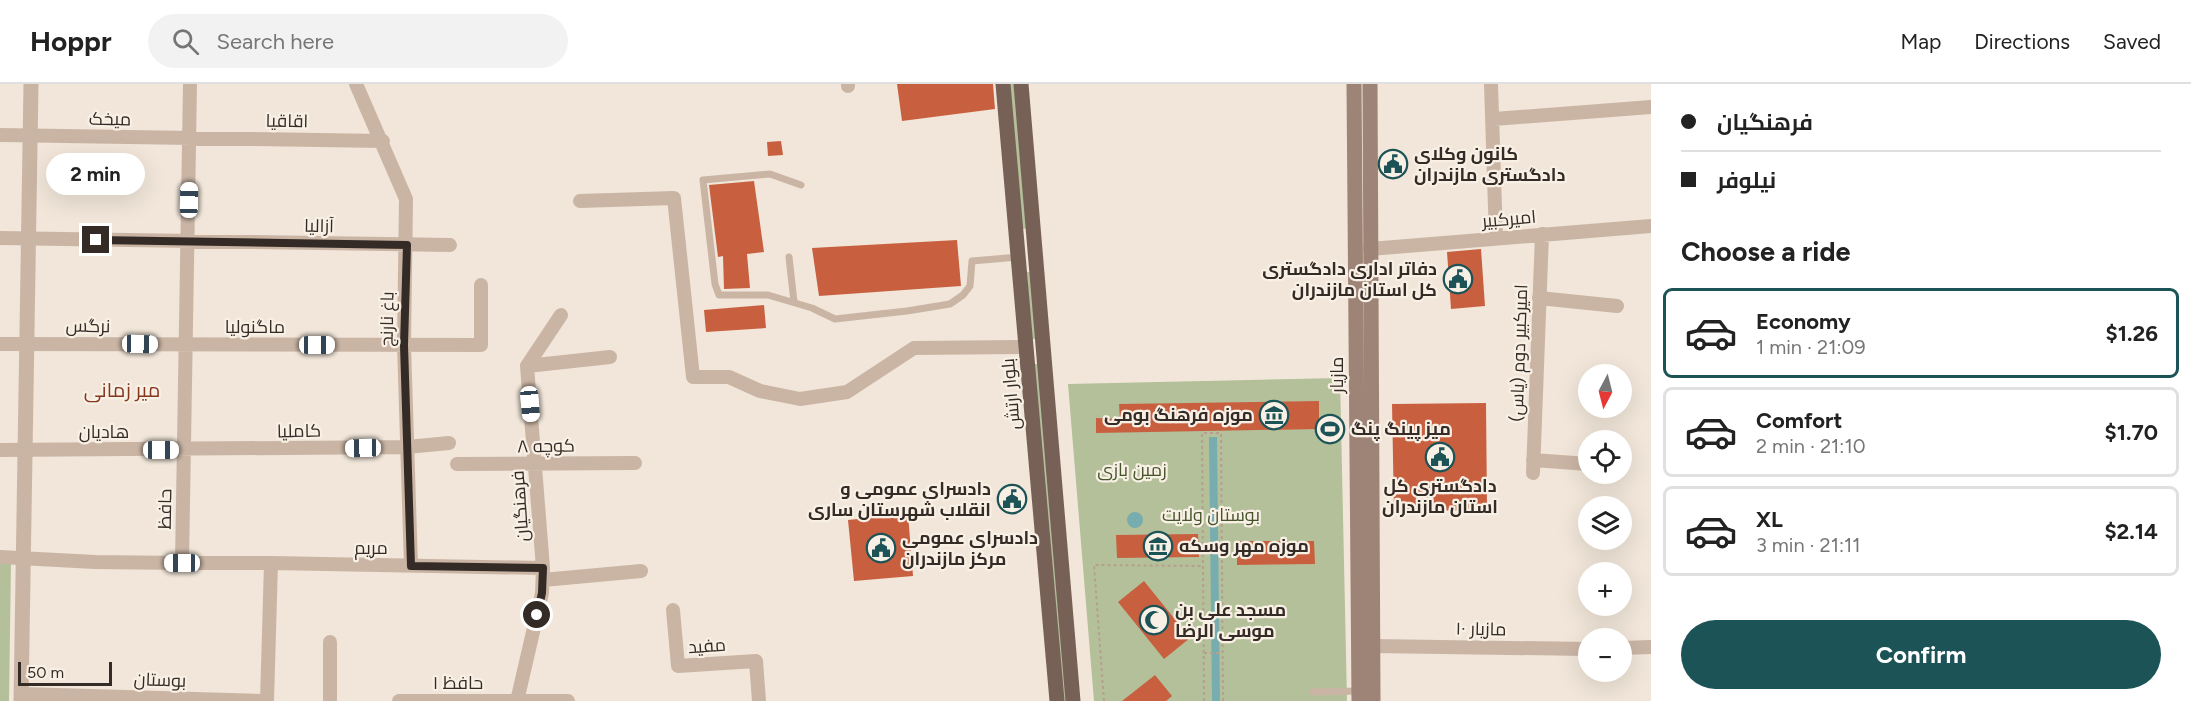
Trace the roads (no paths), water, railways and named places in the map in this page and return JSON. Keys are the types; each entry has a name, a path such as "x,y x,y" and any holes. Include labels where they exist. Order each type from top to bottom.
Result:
{"main road":[{"name":"بلوار ارتش","path":"1003,84 1057,701"},
{"name":"بلوار ارتش","path":"1021,84 1074,701"},
{"name":"مازیار","path":"1354,84 1373,701"},
{"name":"مازیار","path":"1359,696 1364,379 1370,249 1370,84"},
{"path":"1019,257 1037,255"},
{"path":"1026,347 1045,346"}],"street":[{"path":"22,697 31,84"},
{"name":"حافظ","path":"182,563 190,84"},
{"name":"باغ نارنج","path":"356,84 383,141 406,199 404,345 411,566"},
{"path":"1491,84 1494,119 1496,238"},
{"path":"1494,119 1651,108"},
{"name":"میخک","path":"0,135 190,138"},
{"name":"اقاقیا","path":"190,138 383,141"},
{"path":"580,201 674,198 693,377 729,377 760,392 800,399 847,392 914,348 1026,347"},
{"name":"امیرکبیر","path":"1370,249 1651,226"},
{"name":"امیرکبیر دوم (یاس)","path":"1542,234 1533,467 1578,465"},
{"name":"آزالیا","path":"0,238 450,244"},
{"name":"ماگنولیا","path":"186,345 481,345 482,285"},
{"path":"1539,298 1617,306"},
{"path":"527,366 561,315"},
{"name":"نرگس","path":"0,344 186,345"},
{"path":"527,366 610,357"},
{"name":"فرهنگیان","path":"517,701 542,593 543,574 527,366"},
{"name":"کاملیا","path":"184,450 407,447 449,443"},
{"name":"هادیان","path":"0,450 184,450"},
{"name":"کوچه ۸","path":"457,464 636,463"},
{"path":"0,557 96,562 272,563 267,701"},
{"name":"مریم","path":"272,563 411,566 543,574 641,571"},
{"name":"مفید","path":"673,610 678,666 756,661 759,701"},
{"path":"330,642 330,701"},
{"name":"مازیار ١٠","path":"1373,646 1578,649"},
{"path":"1632,647 1651,646"},
{"name":"بوستان","path":"22,697 261,701"},
{"name":"حافظ ۱","path":"399,701 568,701"}],"lane":[{"path":"801,185 770,174 703,180 715,284 719,296 768,295 794,302 835,319 950,304 970,286 972,261 1019,257"},
{"path":"789,257 794,302"},
{"path":"1313,692 1359,696"}],"water":[{"path":"1209,437 1217,437 1220,701 1212,701"},
{"path":"1135,512 1141,514 1143,520 1141,526 1135,528 1129,526 1127,520 1129,514"}],"place":[{"name":"کانون وکلای دادگستری مازندران","path":"1393,164"},
{"name":"دفاتر اداری دادگستری کل استان مازندران","path":"1458,279"},
{"name":"موزه فرهنگ بومی","path":"1274,415"},
{"name":"میز پینگ پنگ","path":"1330,429"},
{"name":"دادگستری کل استان مازندران","path":"1440,457"},
{"name":"دادسرای عمومی و انقلاب شهرستان ساری","path":"1012,499"},
{"name":"موزه مهر وسکه","path":"1158,546"},
{"name":"دادسرای عمومی مرکز مازندران","path":"881,548"},
{"name":"مسجد علی بن موسی الرضا","path":"1154,620"}],"district":[{"name":"میر زمانی","path":"122,390"}],"park label":[{"name":"زمین بازی","path":"1132,470"},
{"name":"بوستان ولایت","path":"1211,515"}]}
